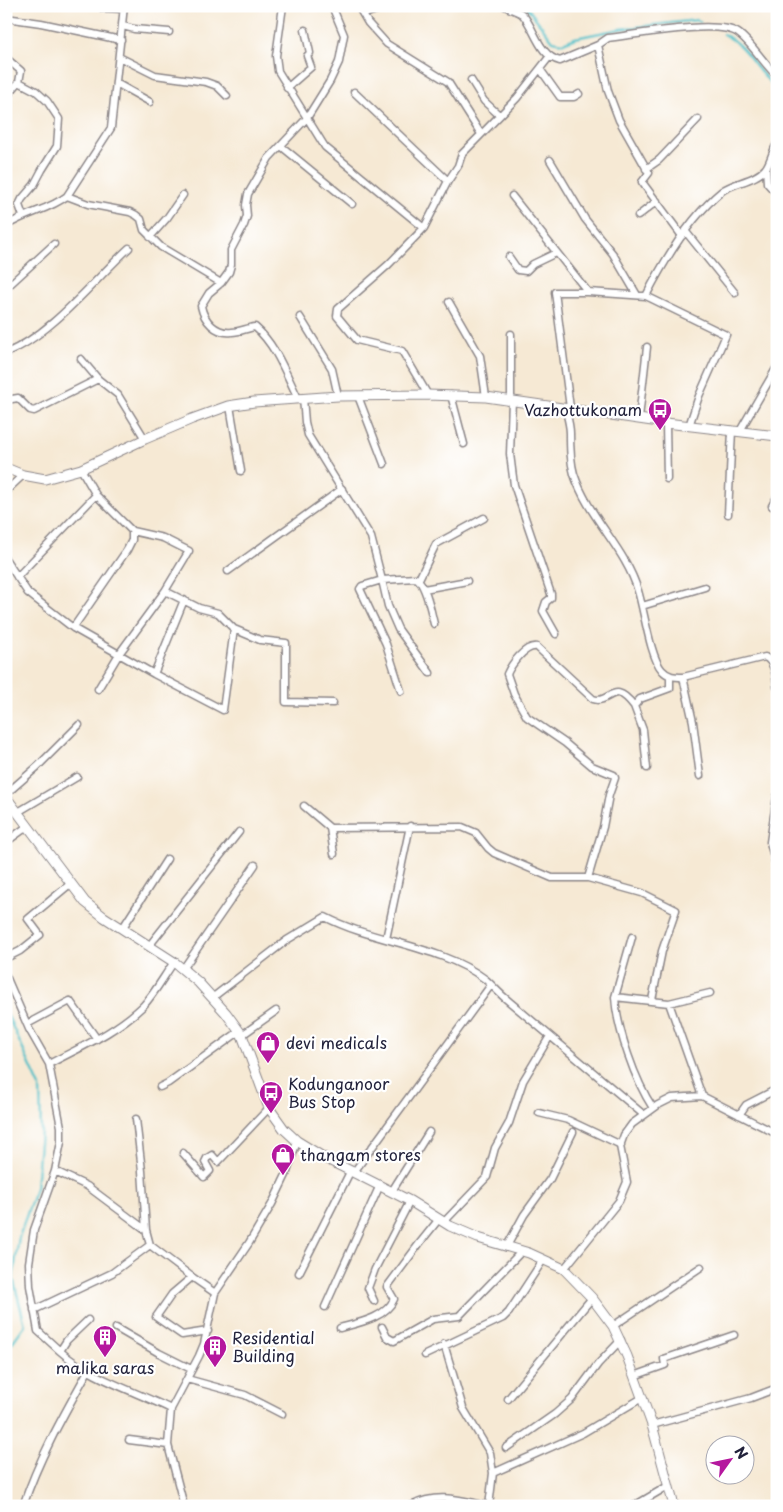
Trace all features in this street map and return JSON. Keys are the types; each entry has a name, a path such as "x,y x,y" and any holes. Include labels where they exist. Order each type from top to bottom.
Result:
{"street":[{"path":"6,11 7,6"},
{"path":"283,6 276,63 278,71 325,147 424,228"},
{"path":"332,6 344,35 339,62 330,81 307,118 270,158 248,194 247,216 244,226 231,250 229,272 201,306 206,320 222,332 233,332 256,327 275,351 301,398 308,434 371,537 388,606 398,629 430,673"},
{"path":"358,6 368,23 387,44 448,82 481,134"},
{"path":"364,14 389,6"},
{"path":"505,6 523,15 536,40 553,59 560,61 598,45 608,38 696,26 732,30 742,36 777,76"},
{"path":"6,226 23,216 57,204 67,196 111,128 124,8 102,8"},
{"path":"6,18 41,23 121,40"},
{"path":"123,26 134,29 168,32"},
{"path":"288,88 311,67 307,56 310,52 304,30"},
{"path":"598,45 608,91 619,120 649,174 642,182 735,293"},
{"path":"118,56 155,75 206,82 218,86 227,96"},
{"path":"428,395 402,351 357,340 337,316 338,309 388,265 424,228 448,180 458,166 462,154 516,98 550,56"},
{"path":"6,58 21,71 18,82 6,97"},
{"path":"540,68 560,97 579,94"},
{"path":"471,80 484,101 499,115"},
{"path":"18,82 47,101 60,119 57,146 34,185 20,204 23,216"},
{"path":"116,83 150,102"},
{"path":"354,92 448,180"},
{"path":"646,169 659,160 698,119"},
{"path":"646,296 659,271 702,211 723,190 763,171 777,144"},
{"path":"280,146 352,204"},
{"path":"550,160 584,219 613,254 637,295"},
{"path":"766,168 767,183 777,194"},
{"path":"150,237 167,218 183,195"},
{"path":"67,196 88,204 136,214 141,219 144,230 161,247 221,282"},
{"path":"512,196 588,292"},
{"path":"638,216 657,201"},
{"path":"6,288 54,244"},
{"path":"6,353 20,347 55,320 130,248"},
{"path":"508,257 518,270 526,271 532,264 556,252"},
{"path":"689,426 699,396 726,335 646,296 555,292 570,432 569,447 574,474 591,510 631,572 638,589 648,632 662,670 670,676 683,677 765,657 770,660 773,666 777,687"},
{"path":"449,302 480,356 486,397"},
{"path":"300,316 332,368 338,396"},
{"path":"511,334 510,454 514,485 551,594 551,598 546,602 543,611 556,634"},
{"path":"640,418 647,347"},
{"path":"81,359 98,379 118,395 144,439"},
{"path":"728,514 736,431 777,367"},
{"path":"6,400 18,398 30,410 34,411 98,379"},
{"path":"451,395 464,444"},
{"path":"6,468 23,475 46,479 81,469 192,418 230,406 254,402 338,396 451,395 486,397 567,407 666,423 777,436"},
{"path":"358,396 384,464"},
{"path":"230,406 241,471"},
{"path":"666,423 667,480"},
{"path":"81,469 96,495 132,531 163,538 188,551 165,591 119,654 98,690"},
{"path":"6,491 23,475"},
{"path":"228,571 342,489"},
{"path":"18,577 96,495"},
{"path":"772,506 777,497"},
{"path":"418,579 436,544 484,518"},
{"path":"73,628 127,550 132,540 132,531"},
{"path":"6,560 28,594 73,628 154,674 223,710 234,629"},
{"path":"401,691 386,644 360,589 362,586 382,580 418,579"},
{"path":"418,579 424,589 434,624"},
{"path":"424,589 467,581"},
{"path":"642,606 706,587"},
{"path":"165,591 199,608 218,613 234,629 260,640 286,643 286,702 333,703"},
{"path":"154,674 184,600"},
{"path":"588,878 603,827 609,796 615,778 614,775 592,766 565,743 527,717 514,694 506,674 527,650 533,646 537,647 593,699 600,700 613,693 622,694 627,697 634,706 643,730 647,768"},
{"path":"634,706 640,699 670,688 670,676"},
{"path":"683,677 693,722 700,776"},
{"path":"79,725 6,796 70,884 84,902 183,969 226,1013 241,1033 269,1108 284,1129 298,1141 323,1157 410,1201 441,1221 478,1238 522,1251 564,1269 592,1298 614,1326 621,1340 652,1425 674,1506"},
{"path":"18,812 77,777"},
{"path":"777,796 770,842 777,869"},
{"path":"304,806 330,828 334,854"},
{"path":"6,842 28,826"},
{"path":"386,939 410,826"},
{"path":"330,828 410,826 462,828 476,833 494,853 552,878 588,878 642,893 676,910 662,951 652,1000"},
{"path":"149,946 239,832"},
{"path":"122,929 167,859"},
{"path":"183,969 255,865"},
{"path":"6,958 20,951 40,935 28,918 70,884"},
{"path":"212,998 287,940 325,917 344,927 448,959 485,979 504,998 644,1115"},
{"path":"632,936 615,997 616,1016 640,1087 653,1108"},
{"path":"48,1064 97,1039 126,1020 144,1004 174,962"},
{"path":"6,976 26,1024 48,1064 62,1134 54,1171 34,1230 30,1253 30,1286 38,1332 72,1362 171,1409"},
{"path":"299,1274 353,1171 491,984"},
{"path":"615,997 669,1003 710,993"},
{"path":"26,1024 70,1001 97,1039"},
{"path":"669,1003 702,1096"},
{"path":"160,1087 276,1011"},
{"path":"340,1328 384,1312 394,1298 387,1287 441,1221 487,1177 495,1148 509,1122 523,1082 550,1036"},
{"path":"739,1115 746,1105 777,1089"},
{"path":"564,1269 619,1201 627,1182 621,1145 624,1134 632,1124 653,1108 672,1098 702,1096 777,1134"},
{"path":"183,1153 204,1177 210,1171 205,1162 207,1158 212,1155 218,1162 269,1108"},
{"path":"538,1113 568,1120 621,1145"},
{"path":"136,1119 146,1230 150,1245 215,1293"},
{"path":"392,1191 429,1132"},
{"path":"507,1246 524,1215 550,1179 573,1132"},
{"path":"184,1506 168,1445 171,1409 199,1356 208,1331 215,1293 249,1243 272,1204 286,1175 298,1141"},
{"path":"54,1171 87,1186 146,1230"},
{"path":"326,1307 380,1185"},
{"path":"374,1301 368,1288 375,1269 410,1201"},
{"path":"34,1310 112,1273 126,1265 150,1245"},
{"path":"382,1327 387,1337 394,1341 432,1319 458,1316 522,1251"},
{"path":"424,1355 503,1318 510,1312 543,1260"},
{"path":"614,1326 701,1267"},
{"path":"192,1277 172,1294 156,1317 182,1335 208,1331"},
{"path":"508,1399 592,1298"},
{"path":"60,1351 67,1340 88,1320"},
{"path":"116,1328 192,1370"},
{"path":"634,1376 666,1365 664,1359 734,1335"},
{"path":"506,1448 555,1414 572,1398 598,1364 621,1340"},
{"path":"411,1506 419,1502 459,1498 488,1506 493,1473 490,1453 463,1408 444,1344"},
{"path":"24,1506 41,1460 61,1418 88,1371"},
{"path":"187,1379 245,1395 282,1414"},
{"path":"652,1425 751,1398 777,1388"},
{"path":"493,1473 583,1433 642,1398"},
{"path":"129,1440 168,1445"},
{"path":"634,1506 668,1486"}],"waterway":[{"path":"526,6 553,41 563,43 575,38 620,29 697,20 700,22"},
{"path":"723,34 732,39 746,53 777,89"},
{"path":"6,1012 40,1087 41,1132 36,1188 19,1237 13,1278 25,1325 6,1351"}],"place":[{"name":"Vazhottukonam","path":"660,431"},
{"name":"devi medicals","path":"268,1064"},
{"name":"Kodunganoor Bus Stop","path":"271,1114"},
{"name":"thangam stores","path":"283,1176"},
{"name":"malika saras","path":"105,1358"},
{"name":"Residential Building","path":"215,1368"}]}
